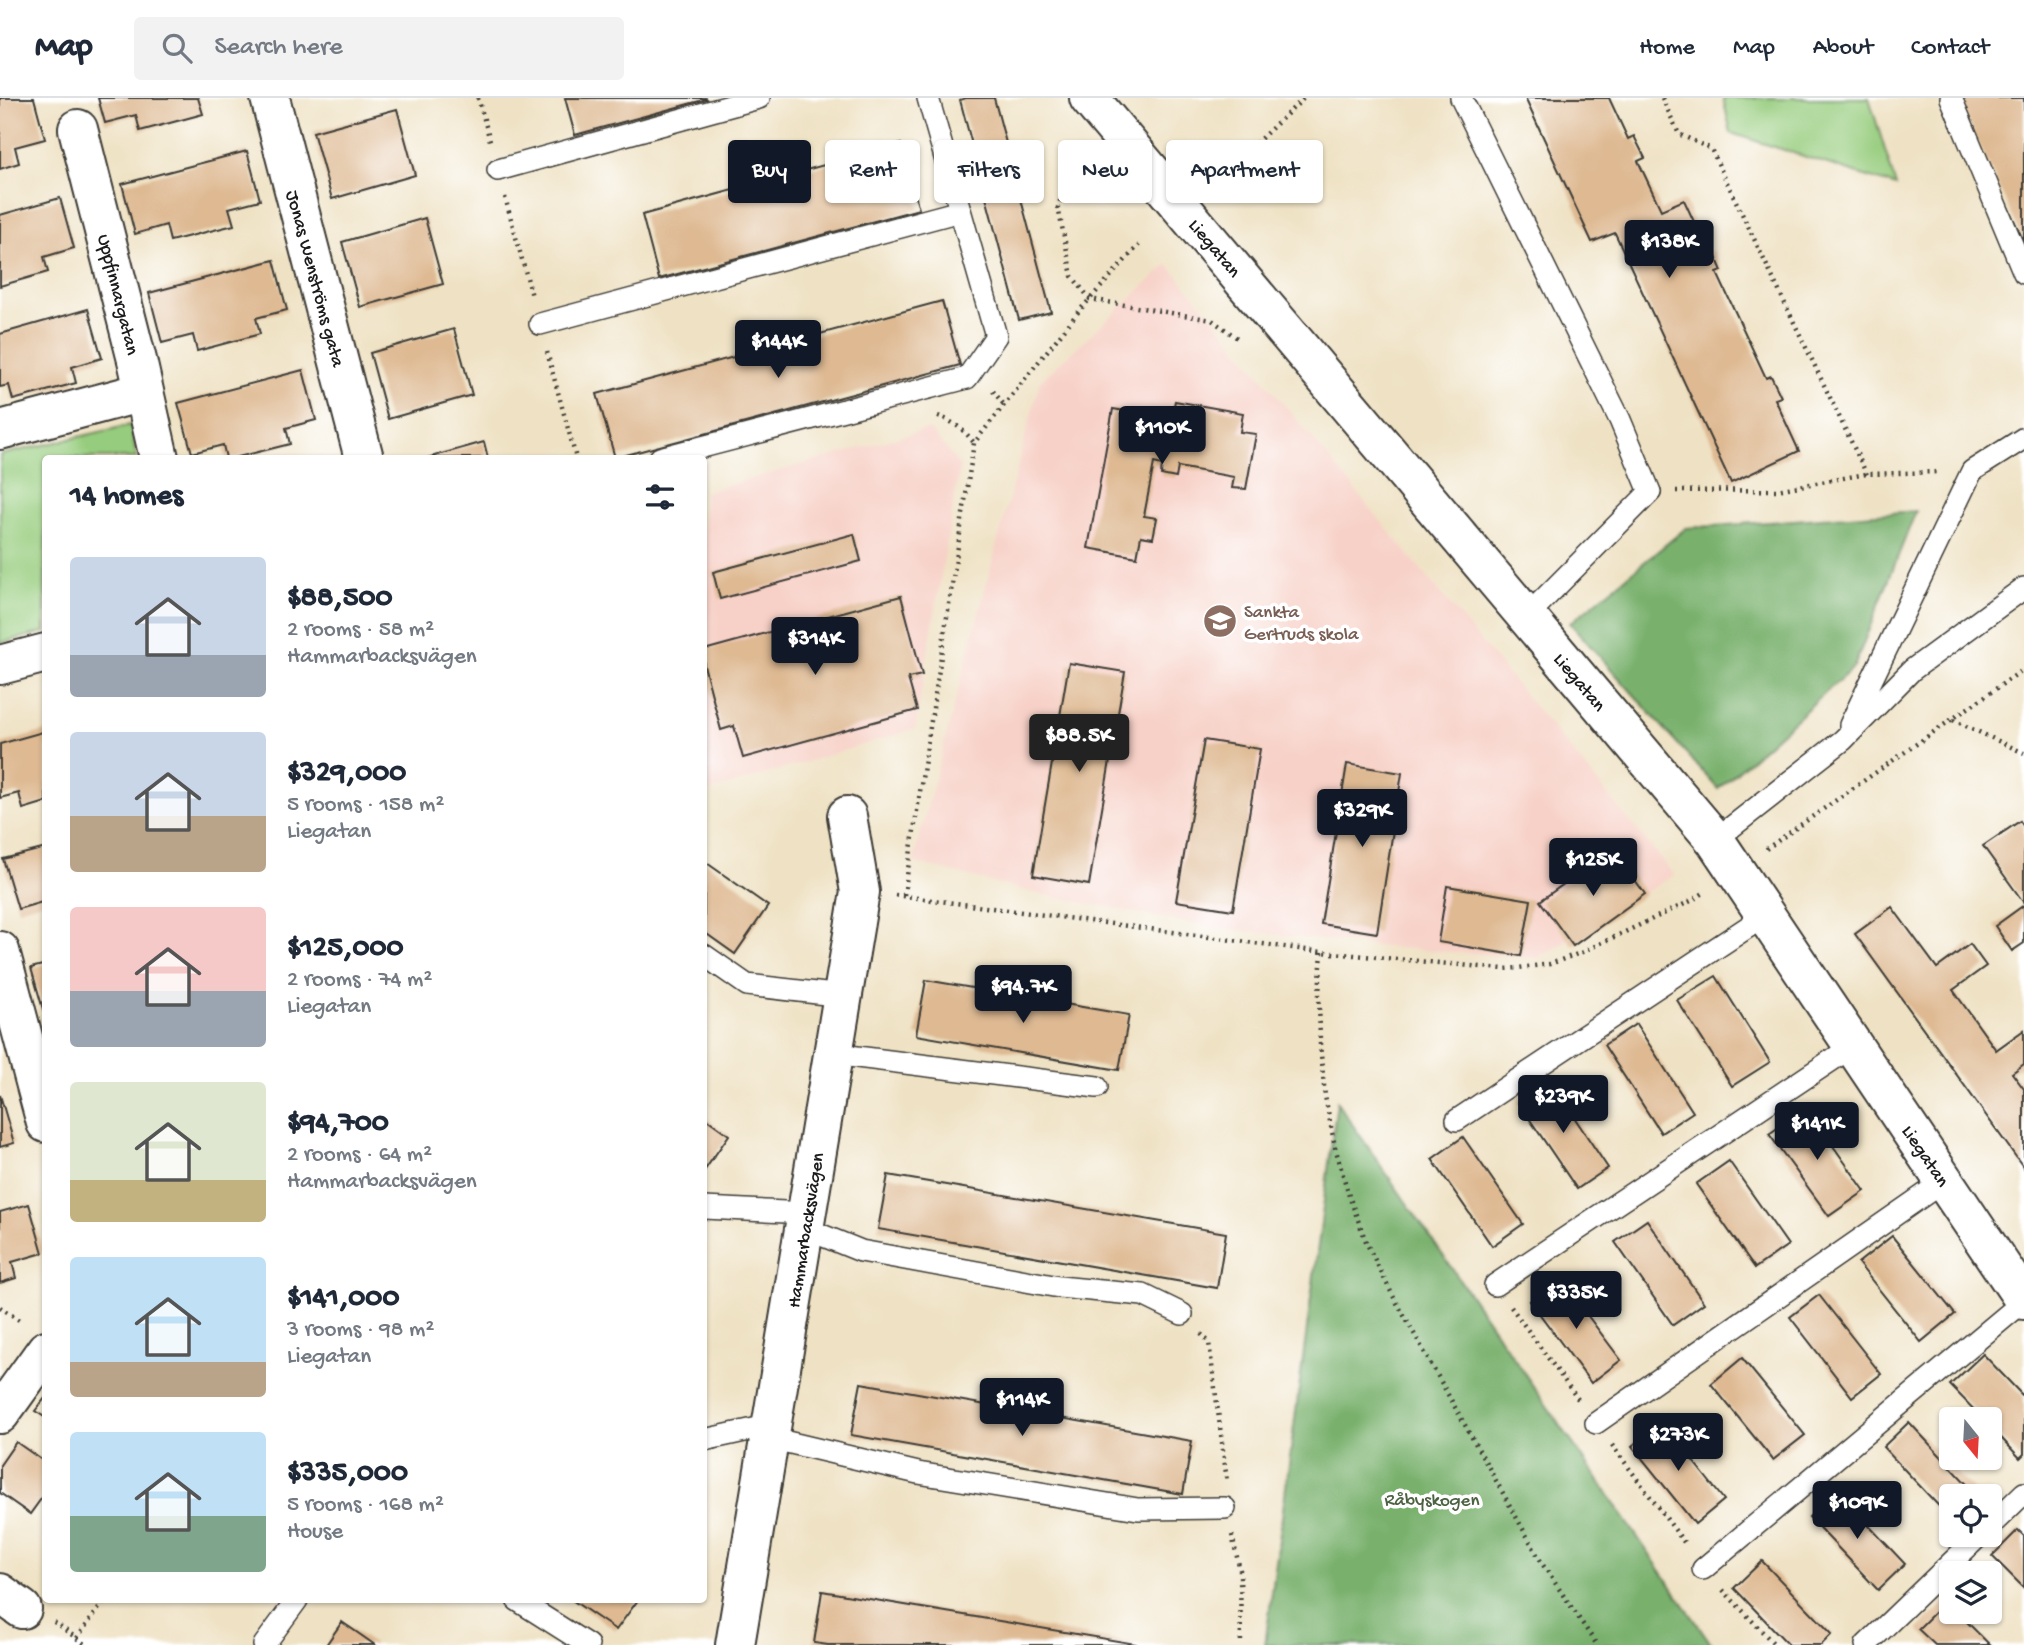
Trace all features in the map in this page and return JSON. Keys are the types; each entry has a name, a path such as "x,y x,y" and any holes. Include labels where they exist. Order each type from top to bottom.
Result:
{"street":[{"name":"Jonas Wenströms gata","path":"270,98 363,455"},
{"name":"Liegatan","path":"1101,112 1715,841 2024,1301"},
{"name":"Uppfinnargatan","path":"78,129 158,455"},
{"path":"0,430 143,392"},
{"path":"0,665 42,654"},
{"name":"Hammarbacksvägen","path":"738,1644 860,892 847,816"},
{"path":"0,951 42,1108"},
{"path":"0,1414 42,1356"}],"lane":[{"path":"498,170 759,98"},
{"path":"672,455 967,379 996,336 928,98"},
{"path":"1461,98 1620,420 1650,492 1527,616"},
{"path":"1951,98 2024,273"},
{"path":"540,324 960,211"},
{"path":"1843,740 1972,471 2024,438"},
{"path":"1715,841 1843,740 1912,670 2024,588"},
{"path":"1457,1120 1766,915"},
{"path":"707,957 747,985 843,996"},
{"path":"1495,1286 1853,1045"},
{"path":"833,1054 1097,1087"},
{"path":"1596,1423 1944,1181"},
{"path":"707,1208 806,1221 861,1251 1059,1287 1143,1295 1182,1314"},
{"path":"1703,1569 2024,1301"},
{"path":"707,1440 771,1432 918,1473 1138,1509 1225,1508"},
{"path":"2002,1514 2024,1493"},
{"path":"1866,1645 1968,1547"},
{"path":"264,1645 295,1603"},
{"path":"522,1603 588,1645"}],"path":[{"path":"478,98 575,455"},
{"path":"1259,140 1304,98"},
{"path":"1662,98 1679,134 1711,149 1867,476"},
{"path":"1101,112 1072,163 1058,207 1072,276 1090,299 1212,320 1240,340"},
{"path":"904,895 974,443 1090,299 1139,245"},
{"path":"986,382 1005,406"},
{"path":"1650,492 1777,489 1867,476 1972,471"},
{"path":"1952,719 2024,752"},
{"path":"860,892 904,895 1322,952 1319,993 1320,1044 1325,1096 1345,1184 1367,1244 1542,1565 1598,1645"},
{"path":"1495,1286 1703,1569 1775,1645"},
{"path":"1182,1314 1209,1342 1227,1483 1225,1508 1240,1570 1241,1645"},
{"path":"86,1645 77,1639 103,1603"}],"shaded area":[{"name":"Sankta Gertruds skola","path":"1168,264 1674,875 1538,958 1385,947 1211,927 1034,893 913,862 1040,381"},
{"path":"929,429 960,466 915,729 707,792 707,491"}],"green space":[{"path":"1723,98 1869,98 1896,186 1731,133"},
{"path":"130,425 136,455 42,455 42,633 0,643 0,455"},
{"path":"1916,511 1854,667 1718,789 1570,623 1686,528"},
{"name":"Råbyskogen","path":"1337,1102 1712,1645 1265,1645"}],"building":[{"path":"0,98 34,98 45,139 15,147 19,163 0,169"},
{"path":"98,98 198,98 203,114 140,131 136,115 105,123"},
{"path":"565,98 706,98 707,99 575,135"},
{"path":"994,98 1005,140 971,140 960,100"},
{"path":"1525,98 1609,98 1628,139 1634,136 1645,158 1638,161 1661,210 1684,200 1708,252 1713,250 1722,271 1717,273 1766,378 1771,376 1781,397 1775,399 1799,451 1731,483 1615,233 1592,242"},
{"path":"1958,98 2024,98 2024,242"},
{"path":"397,109 415,175 332,199 313,132"},
{"path":"247,151 260,200 229,208 234,225 170,241 166,225 135,234 122,184"},
{"path":"825,165 825,203 917,203 919,209 659,279 642,215 728,191 728,203 811,203 811,169"},
{"path":"60,198 74,248 44,257 48,272 0,286 0,215"},
{"path":"988,203 1022,203 1051,312 1019,320"},
{"path":"425,218 443,284 360,307 342,242"},
{"path":"274,260 287,310 256,318 260,334 197,351 193,335 162,343 149,293"},
{"path":"942,301 960,365 626,455 614,455 597,394"},
{"path":"88,309 102,358 72,367 76,383 13,400 9,385 0,387 0,334"},
{"path":"454,329 472,395 388,419 370,353"},
{"path":"303,370 316,420 286,428 290,444 246,455 225,455 223,445 192,453 178,403"},
{"path":"1175,401 1243,413 1240,432 1256,434 1246,489 1232,488 1234,477 1178,467 1176,478 1161,475 1162,465 1154,463 1144,516 1157,518 1153,538 1141,536 1137,557 1088,548 1113,409 1171,419"},
{"path":"484,442 487,455 438,455"},
{"path":"854,534 861,561 720,599 713,572"},
{"path":"901,596 922,675 908,678 917,710 743,758 734,726 721,730 707,676 707,649"},
{"path":"1069,663 1125,672 1089,885 1033,875"},
{"path":"42,732 42,803 23,809 19,793 0,798 0,744"},
{"path":"1204,740 1260,749 1233,910 1176,901"},
{"path":"1347,764 1402,773 1377,933 1321,924"},
{"path":"2020,821 2024,827 2024,903 1983,846"},
{"path":"42,849 42,902 18,909 3,859"},
{"path":"1613,849 1645,894 1573,946 1540,901"},
{"path":"707,863 768,906 735,954 707,934"},
{"path":"1447,886 1531,900 1521,956 1438,942"},
{"path":"2024,905 2024,943 2012,951 1995,926"},
{"path":"1892,907 1937,968 1970,944 1986,966 1953,990 1996,1050 2024,1030 2024,1064 2012,1073 2024,1089 2024,1168 1855,934"},
{"path":"42,965 42,1006 31,968"},
{"path":"1716,976 1770,1062 1732,1086 1677,1000"},
{"path":"926,980 1129,1015 1119,1070 916,1035"},
{"path":"1636,1024 1693,1112 1661,1133 1604,1045"},
{"path":"1550,1081 1608,1168 1577,1189 1518,1102"},
{"path":"0,1095 14,1143 0,1147"},
{"path":"1806,1108 1865,1191 1829,1216 1769,1134"},
{"path":"707,1119 729,1135 707,1167"},
{"path":"1463,1137 1523,1224 1492,1246 1432,1159"},
{"path":"1729,1161 1788,1245 1755,1268 1696,1184"},
{"path":"888,1175 1226,1233 1217,1288 878,1229"},
{"path":"29,1204 42,1253 12,1262 16,1278 0,1283 0,1212"},
{"path":"1647,1220 1704,1303 1673,1325 1615,1242"},
{"path":"1892,1236 1955,1314 1921,1342 1858,1263"},
{"path":"1560,1279 1621,1360 1591,1383 1530,1301"},
{"path":"1819,1295 1881,1374 1852,1397 1790,1317"},
{"path":"1983,1354 2024,1397 2024,1454 2020,1458 2002,1439 2002,1407 1971,1407 1950,1385"},
{"path":"1742,1358 1805,1435 1773,1460 1711,1384"},
{"path":"861,1383 1192,1441 1183,1494 851,1435"},
{"path":"42,1402 42,1415 35,1411"},
{"path":"1662,1422 1724,1500 1695,1524 1632,1446"},
{"path":"1909,1422 1939,1454 1939,1470 1954,1470 1967,1484 1939,1484 1939,1506 1883,1447"},
{"path":"16,1442 42,1460 42,1498 30,1514 0,1493 0,1465"},
{"path":"1836,1491 1905,1564 1878,1590 1809,1517"},
{"path":"2018,1530 2024,1536 2024,1588 2002,1566 2002,1561 1997,1561 1992,1556"},
{"path":"1762,1561 1832,1634 1821,1645 1789,1645 1734,1588"},
{"path":"822,1591 1136,1644 1136,1645 814,1643"},
{"path":"576,1603 636,1603 616,1630"},
{"path":"1939,1608 1939,1624 1969,1624 1990,1645 1935,1645 1918,1629"},
{"path":"342,1622 375,1645 326,1645"}],"place":[{"name":"Sankta Gertruds skola","path":"1220,621"}]}
